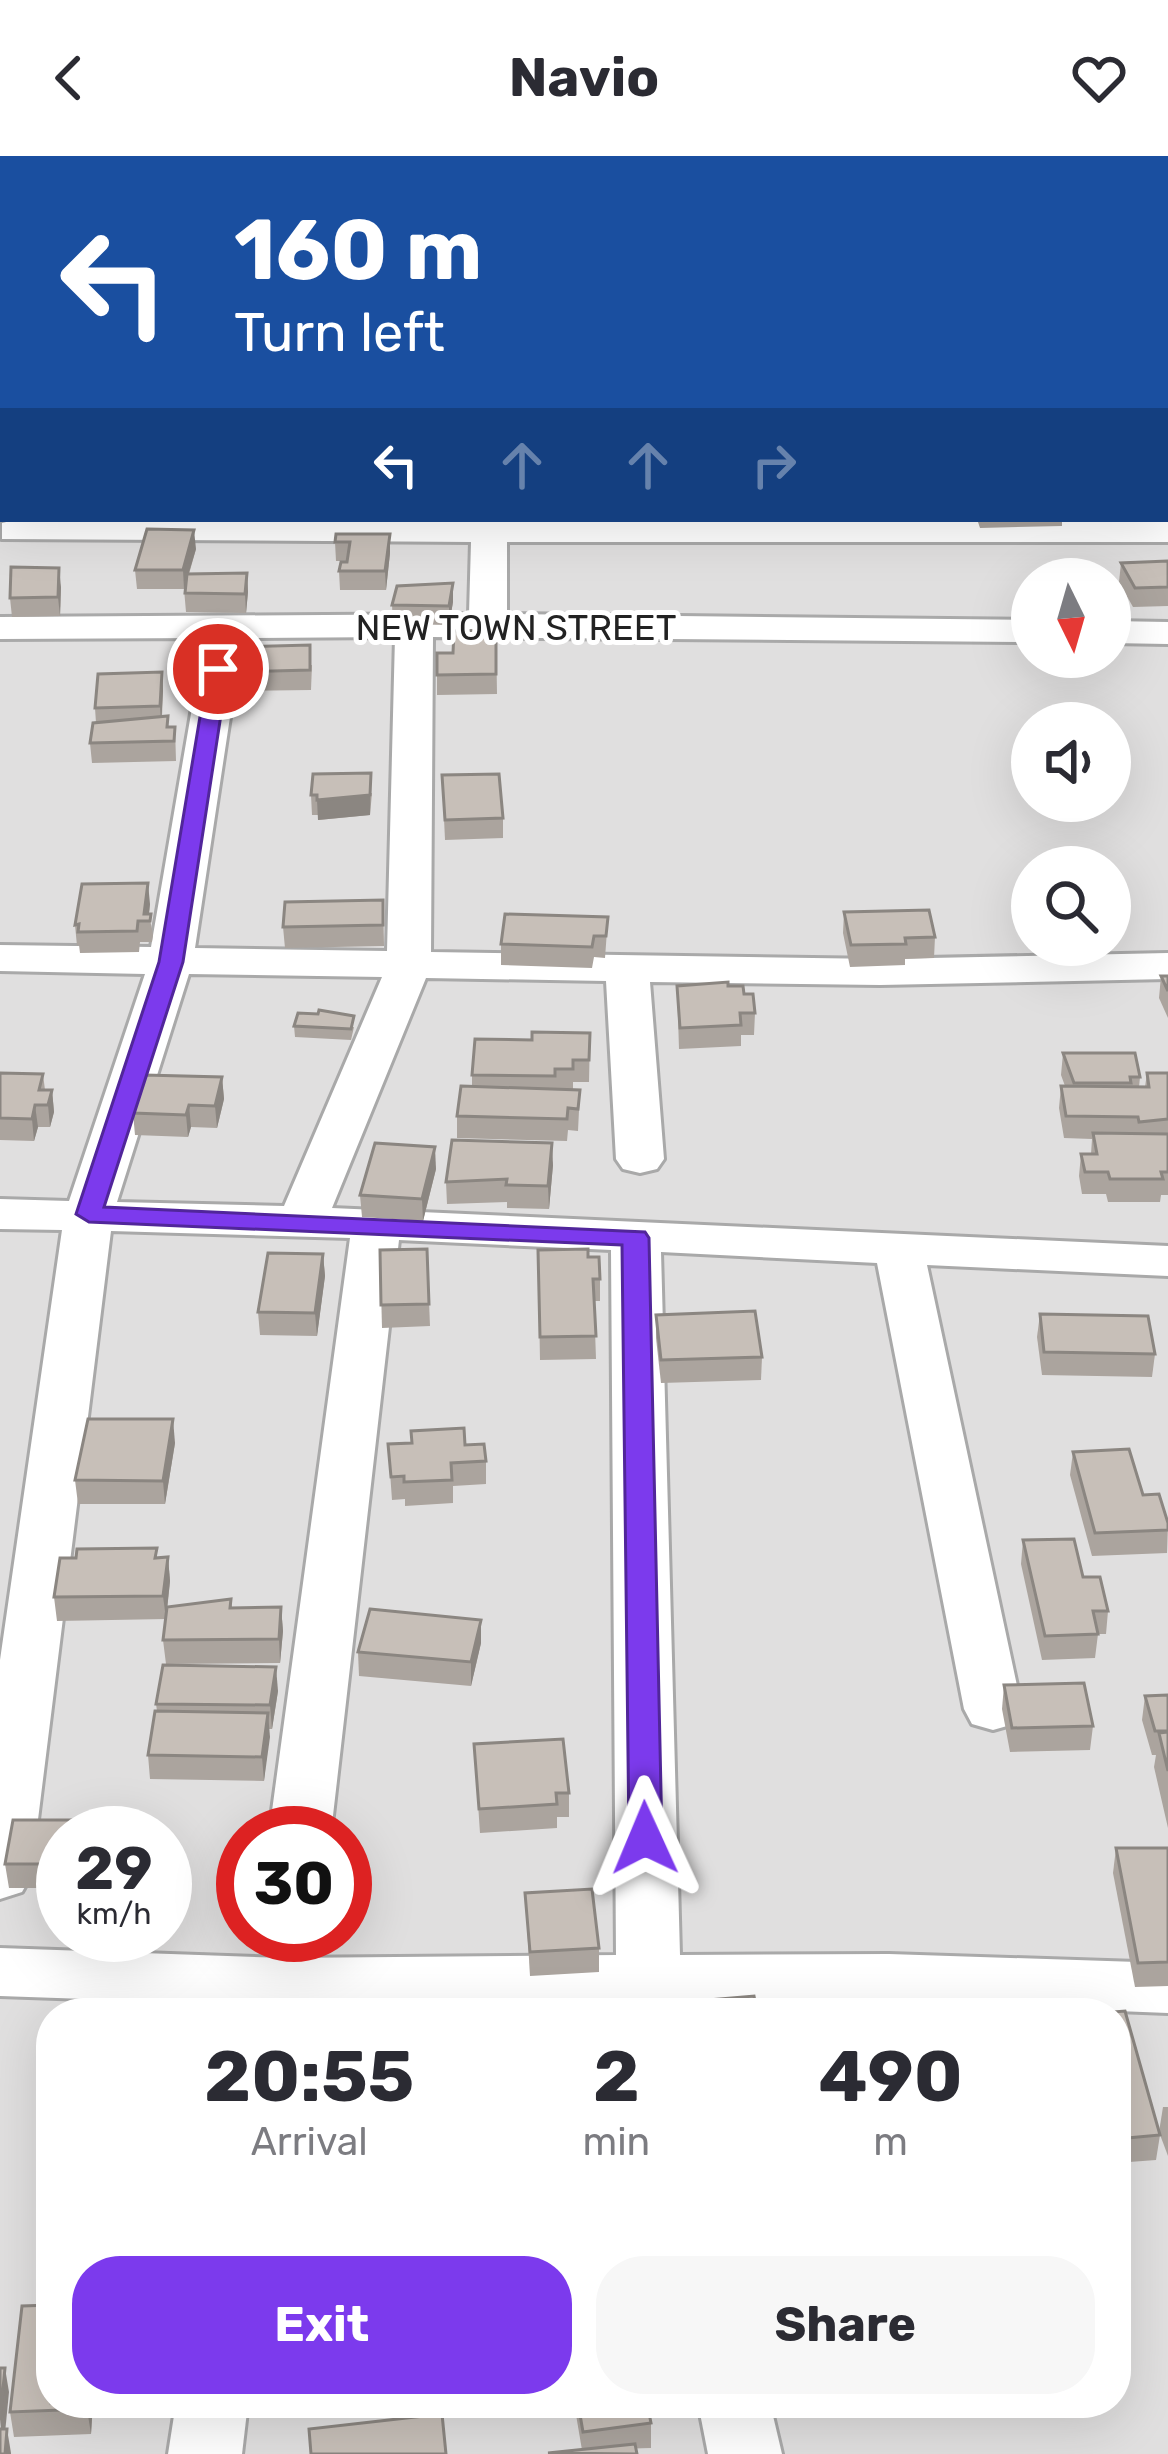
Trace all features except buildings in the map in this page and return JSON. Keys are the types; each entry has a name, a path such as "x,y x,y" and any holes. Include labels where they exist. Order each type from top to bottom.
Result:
{"street":[{"path":"0,573 16,525 1168,531"},
{"path":"488,625 489,525"},
{"name":"NEW TOWN STREET","path":"0,628 488,625 1011,632"},
{"path":"302,1221 410,966 414,626"},
{"path":"0,1876 89,1214 171,962 225,628"},
{"path":"1131,632 1168,633"},
{"path":"0,958 880,972 1168,966"},
{"path":"627,969 640,1160"},
{"path":"0,1214 302,1221 1168,1261"},
{"path":"303,1806 376,1226"},
{"path":"635,1238 651,1995"},
{"path":"899,1249 993,1709"},
{"path":"0,1972 282,1976 651,1995 889,1978 1168,1988"},
{"path":"205,2454 210,2418"},
{"path":"737,2418 745,2454"}],"shaded area":[{"path":"0,522 1168,522 1168,2454 0,2454"}],"route":[{"path":"218,669 171,962 89,1214 635,1238 645,1838"}]}
